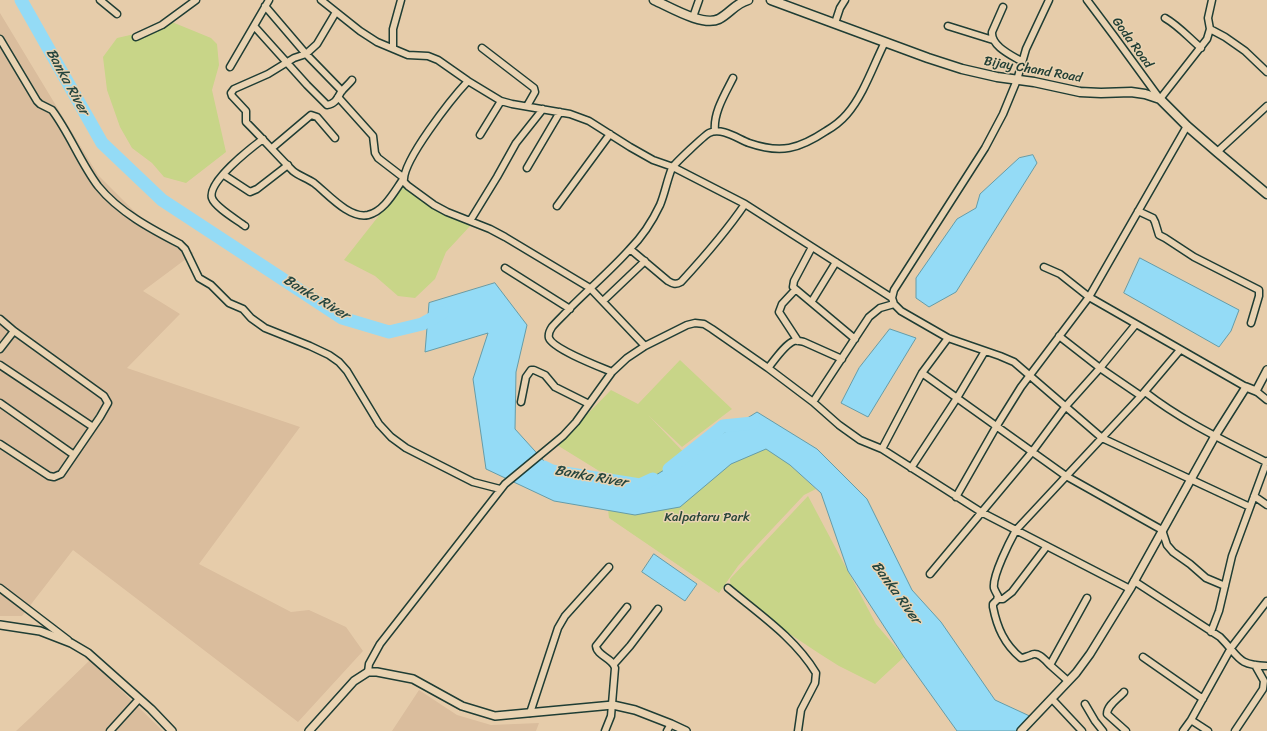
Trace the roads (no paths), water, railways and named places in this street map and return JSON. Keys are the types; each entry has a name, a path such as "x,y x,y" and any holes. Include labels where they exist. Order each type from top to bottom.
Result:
{"main road":[{"path":"654,0 708,22 719,19 740,2 748,0"},
{"name":"Bijay Chand Road","path":"771,0 928,58 962,69 1080,92 1131,92 1145,94 1160,99 1187,126 1267,194"}],"street":[{"path":"100,0 118,14"},
{"path":"136,37 162,25 196,0"},
{"path":"321,0 377,42 408,55 428,56 438,60 468,81 501,101 560,112 589,121 653,160 673,167 745,204 836,262 893,301 901,311 948,338 1014,362 1102,438 1250,507"},
{"path":"393,48 393,29 401,0"},
{"path":"693,17 699,0"},
{"path":"835,24 840,8 845,0"},
{"path":"893,301 894,290 985,148 1003,114 1018,80 1021,61 1049,0"},
{"name":"Goda Road","path":"1087,0 1160,99"},
{"path":"1160,99 1208,39 1210,29 1208,18 1212,0"},
{"path":"230,67 267,3 306,54 342,91"},
{"path":"993,40 992,32 1003,7"},
{"path":"336,12 317,44 306,54 287,61 268,74 234,89 231,93 232,96 246,110 246,122 288,165 300,176 314,183 340,205 359,215 368,215 376,212 384,206 404,178"},
{"path":"1165,18 1178,26 1201,48"},
{"path":"254,26 327,105 332,104 352,80"},
{"path":"948,26 993,40 1006,52 1021,61"},
{"path":"1210,29 1245,51 1267,72"},
{"path":"0,39 37,101 52,110 98,185 115,203 137,219 180,244 185,249 199,278 211,285 229,303 243,309 251,318 265,328 310,346 329,355 339,362 347,371 379,424 391,437 406,448 473,482 500,489"},
{"path":"612,372 562,349 553,343 549,338 549,333 552,327 630,249 651,223 660,204 673,167 703,137 715,131 723,132 760,147 793,148 805,144 832,127 846,115 858,98 885,42"},
{"path":"482,48 534,88 535,92 527,106"},
{"path":"715,131 718,110 732,78"},
{"path":"468,81 438,117 405,172 404,182 434,205 470,222 490,229 590,288 645,346"},
{"path":"338,97 373,136 375,153 378,158 404,178"},
{"path":"480,135 501,101"},
{"path":"1217,152 1267,106"},
{"path":"470,222 516,143 542,109"},
{"path":"528,168 560,112"},
{"path":"272,148 311,115 317,117 335,138"},
{"path":"956,497 1021,387 1089,297 1187,126"},
{"path":"557,206 610,134"},
{"path":"245,226 217,205 212,199 212,194 214,188 224,175 243,155 263,139"},
{"path":"224,175 250,192 257,189 288,165"},
{"path":"630,249 672,284 677,284 681,282 728,229 745,204"},
{"path":"1138,211 1152,218 1156,222 1159,235 1194,257 1259,290 1259,296 1251,323"},
{"path":"812,247 793,284 795,290 812,302 855,339"},
{"path":"603,301 645,261"},
{"path":"812,302 836,262"},
{"path":"1044,267 1065,278 1089,297 1180,350 1246,387 1256,391 1267,400"},
{"path":"505,268 570,309"},
{"path":"795,290 782,304 779,312 798,341"},
{"path":"813,402 869,317 880,308 893,301"},
{"path":"0,319 14,332 107,399 108,403 107,407 61,474 54,478 0,444"},
{"path":"368,672 369,664 380,644 500,489 563,436 576,422 612,372 627,358 645,346 687,325 695,323 704,324 768,368 860,440 882,449 981,512 1130,589"},
{"path":"930,574 1032,452 1066,406 1136,324"},
{"path":"0,348 14,332"},
{"path":"1059,336 1100,368 1164,407 1215,436 1267,461 1232,556 1219,611 1212,632"},
{"path":"882,449 922,373 948,338"},
{"path":"768,368 793,341 804,342 842,359"},
{"path":"998,599 995,589 995,582 1001,563 1016,530 1143,394 1180,350"},
{"path":"911,468 957,398 985,351"},
{"path":"0,365 93,427"},
{"path":"521,402 526,377 531,370 534,370 545,375 555,388 589,404"},
{"path":"1256,391 1267,370"},
{"path":"922,373 1066,476 1162,530 1167,545 1173,552 1206,578 1225,586"},
{"path":"1021,731 1076,673 1090,654 1130,589 1215,436 1246,387"},
{"path":"0,404 74,455"},
{"path":"1254,496 1267,505"},
{"path":"1047,546 1028,573 1012,592 994,602 993,607 1001,635 1021,658 1036,654 1068,681"},
{"path":"530,713 558,628 565,616 609,567"},
{"path":"1134,581 1220,637 1239,659 1247,664 1267,666"},
{"path":"0,588 72,643 88,653 172,731"},
{"path":"728,588 787,638 800,651 816,673 815,684 801,710 798,731"},
{"path":"1050,665 1087,598"},
{"path":"1183,731 1191,720 1231,648 1267,601"},
{"path":"605,731 611,716 613,705 615,668 614,664 598,651 596,646 627,607"},
{"path":"614,664 630,646 658,609"},
{"path":"0,624 40,631 72,643"},
{"path":"1142,657 1203,698"},
{"path":"1234,731 1263,689 1264,681 1255,665"},
{"path":"309,731 354,681 368,672 377,672 414,679 462,706 495,716 613,705 635,710 686,731"},
{"path":"1124,692 1109,707 1107,714 1126,731"},
{"path":"110,731 139,699"},
{"path":"1052,699 1082,731"},
{"path":"1085,704 1103,731"},
{"path":"1191,720 1208,731"},
{"path":"667,731 671,724"}],"water":[{"path":"1033,155 1037,163 956,292 929,307 916,298 916,278 957,219 976,208 980,194 1019,158"},
{"path":"1140,258 1239,310 1231,331 1219,347 1124,293"},
{"path":"495,283 527,325 516,372 515,429 553,471 640,485 757,412 817,449 867,499 912,590 941,622 995,700 1034,718 1024,731 957,731 904,657 848,571 821,493 790,465 766,449 731,464 680,507 635,515 554,501 486,469 473,379 488,333 425,352 429,303"},
{"path":"890,329 916,338 868,417 841,403 859,368"},
{"path":"654,554 697,584 685,601 642,572"}],"waterway":[{"name":"Banka River","path":"21,0 102,143 162,200 342,318 389,332 422,324 442,313"},
{"name":"Banka River","path":"669,469 723,426 753,423"},
{"name":"Banka River","path":"544,467 552,471 640,485 653,479"}],"park label":[{"name":"Kalpataru Park","path":"707,518"}]}
